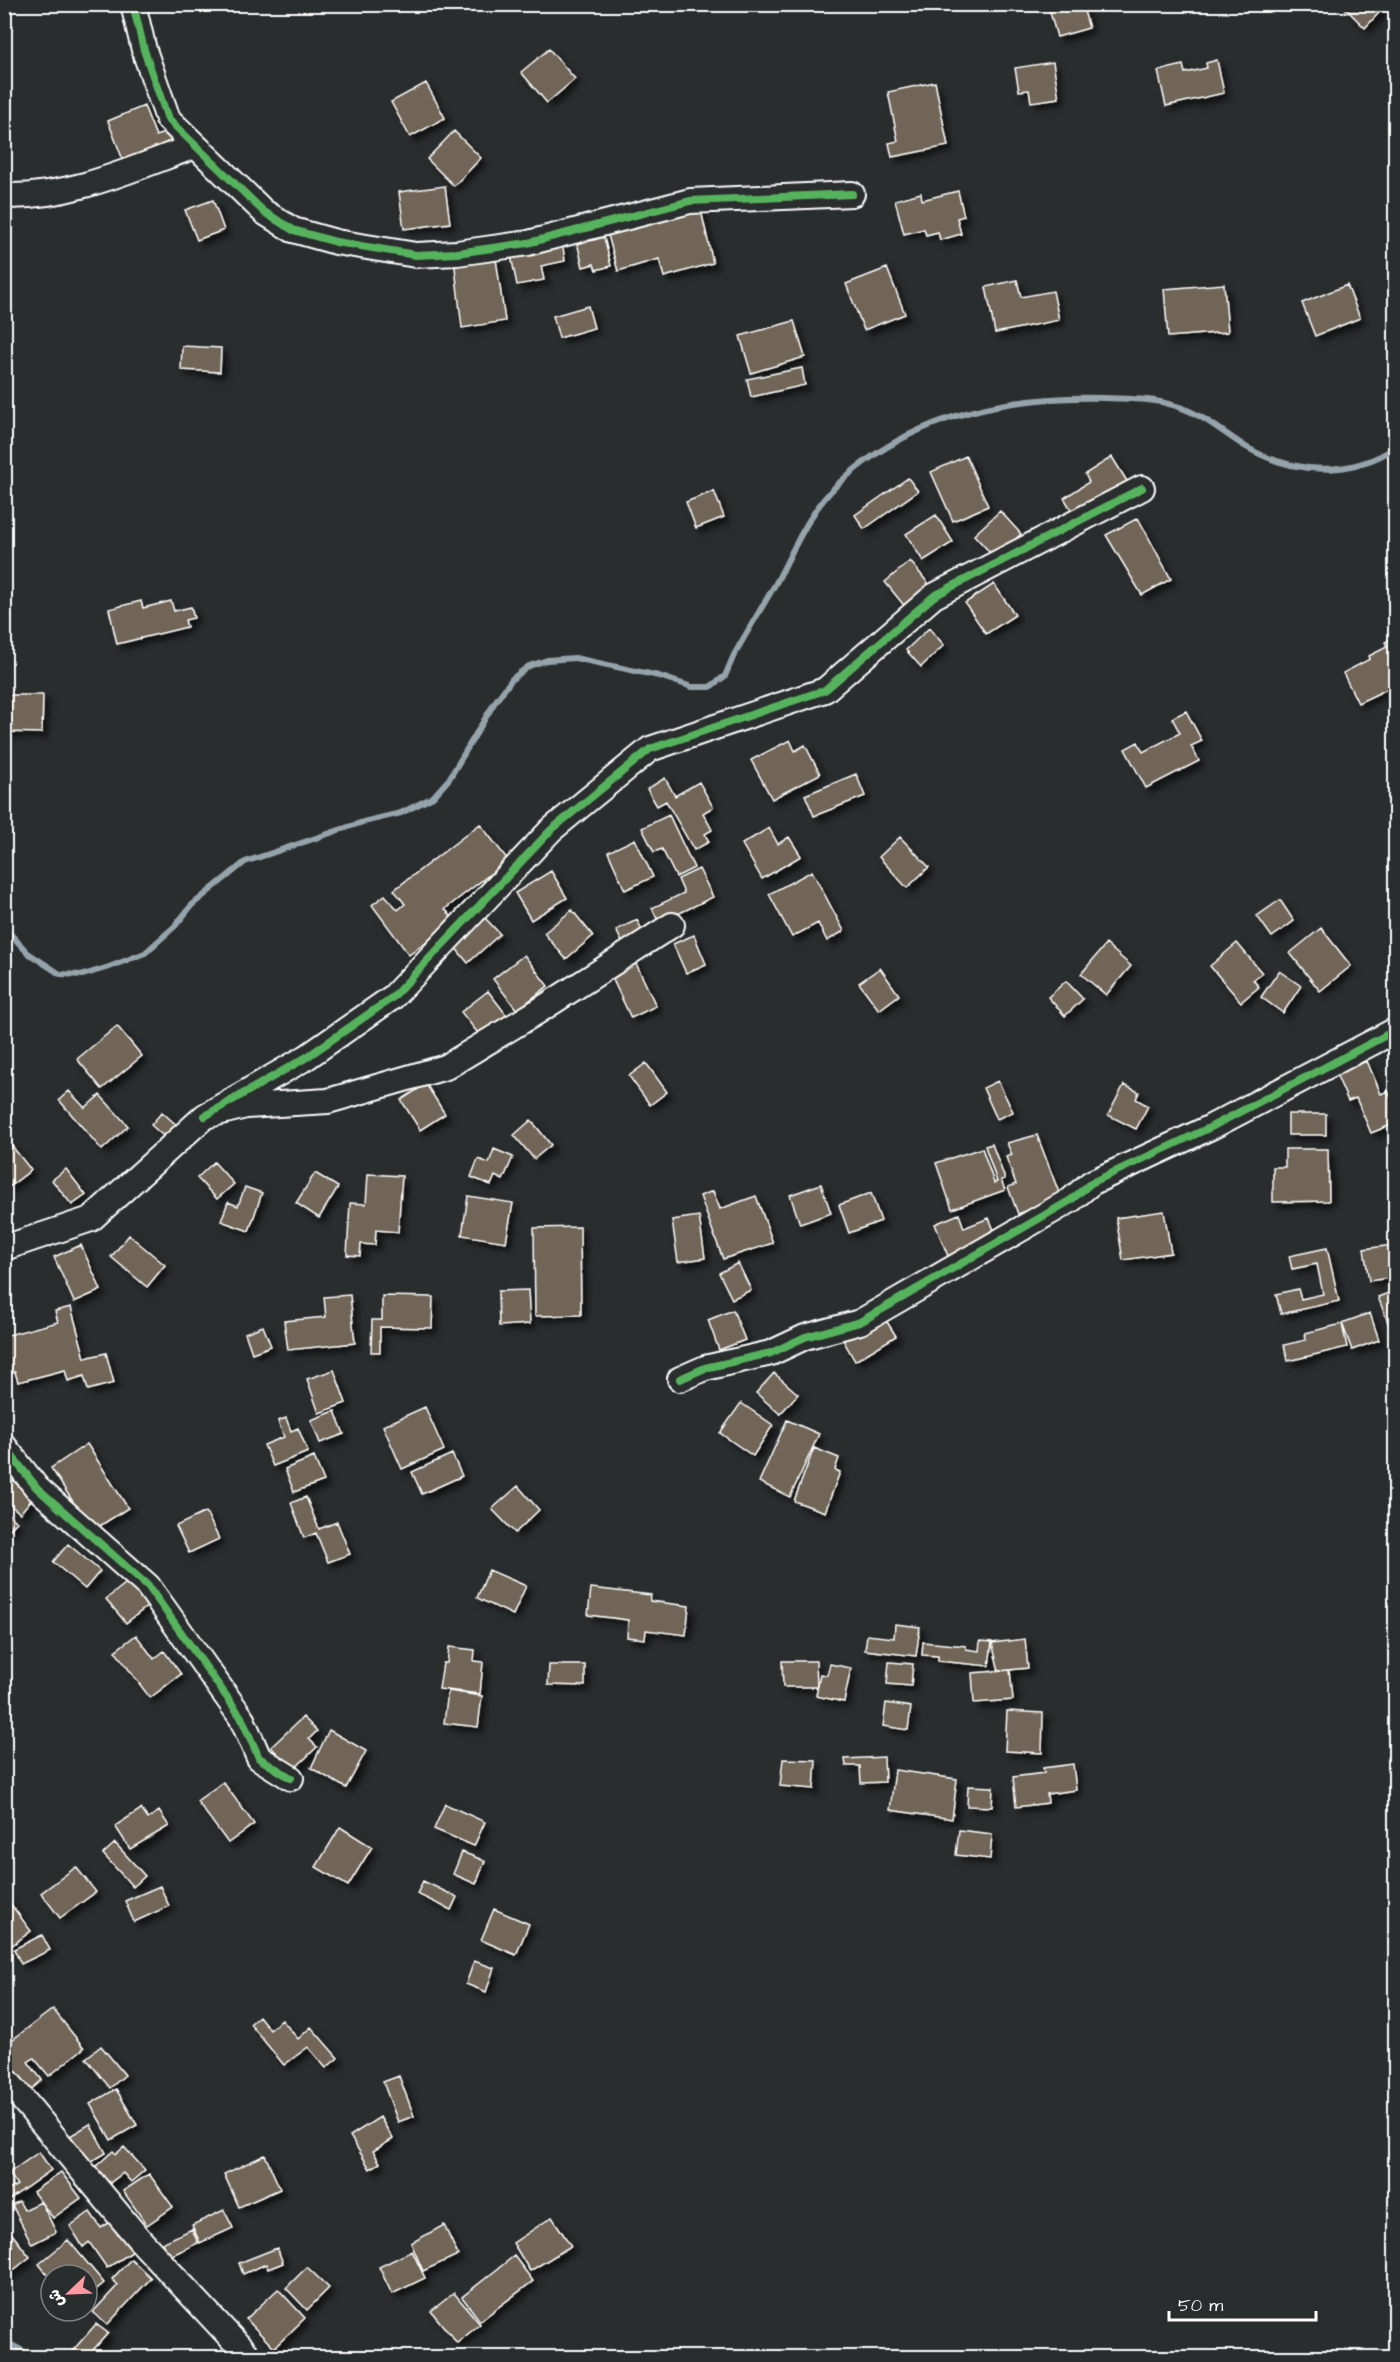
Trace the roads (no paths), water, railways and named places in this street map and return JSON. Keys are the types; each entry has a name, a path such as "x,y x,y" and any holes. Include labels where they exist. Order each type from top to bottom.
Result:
{"street":[{"path":"133,4 144,50 168,118 264,212 293,231 336,242 416,255 458,253 528,243 690,201 852,194"},
{"path":"4,196 48,194 73,189 195,146"},
{"path":"4,1248 92,1219 205,1116 307,1057 393,997 551,830 650,749 825,690 934,596 1142,488"},
{"path":"205,1116 246,1106 328,1101 446,1066 537,1012 672,925"},
{"path":"680,1378 705,1368 771,1353 805,1337 860,1322 1071,1200 1091,1183 1211,1127 1395,1030"},
{"path":"4,1446 38,1488 148,1586 241,1717 259,1758 291,1778"},
{"path":"4,2077 139,2239 250,2358"}],"waterway":[{"path":"4,927 28,953 60,974 83,975 145,953 175,926 192,905 245,862 363,822 401,813 433,797 449,779 495,702 512,679 529,666 547,660 575,658 659,676 692,687 710,687 725,676 734,655 777,581 803,530 827,495 865,461 896,442 928,426 962,414 1032,401 1068,398 1141,399 1186,409 1246,447 1283,463 1302,467 1341,468 1360,464 1396,447"},
{"path":"4,2341 36,2358"}]}
